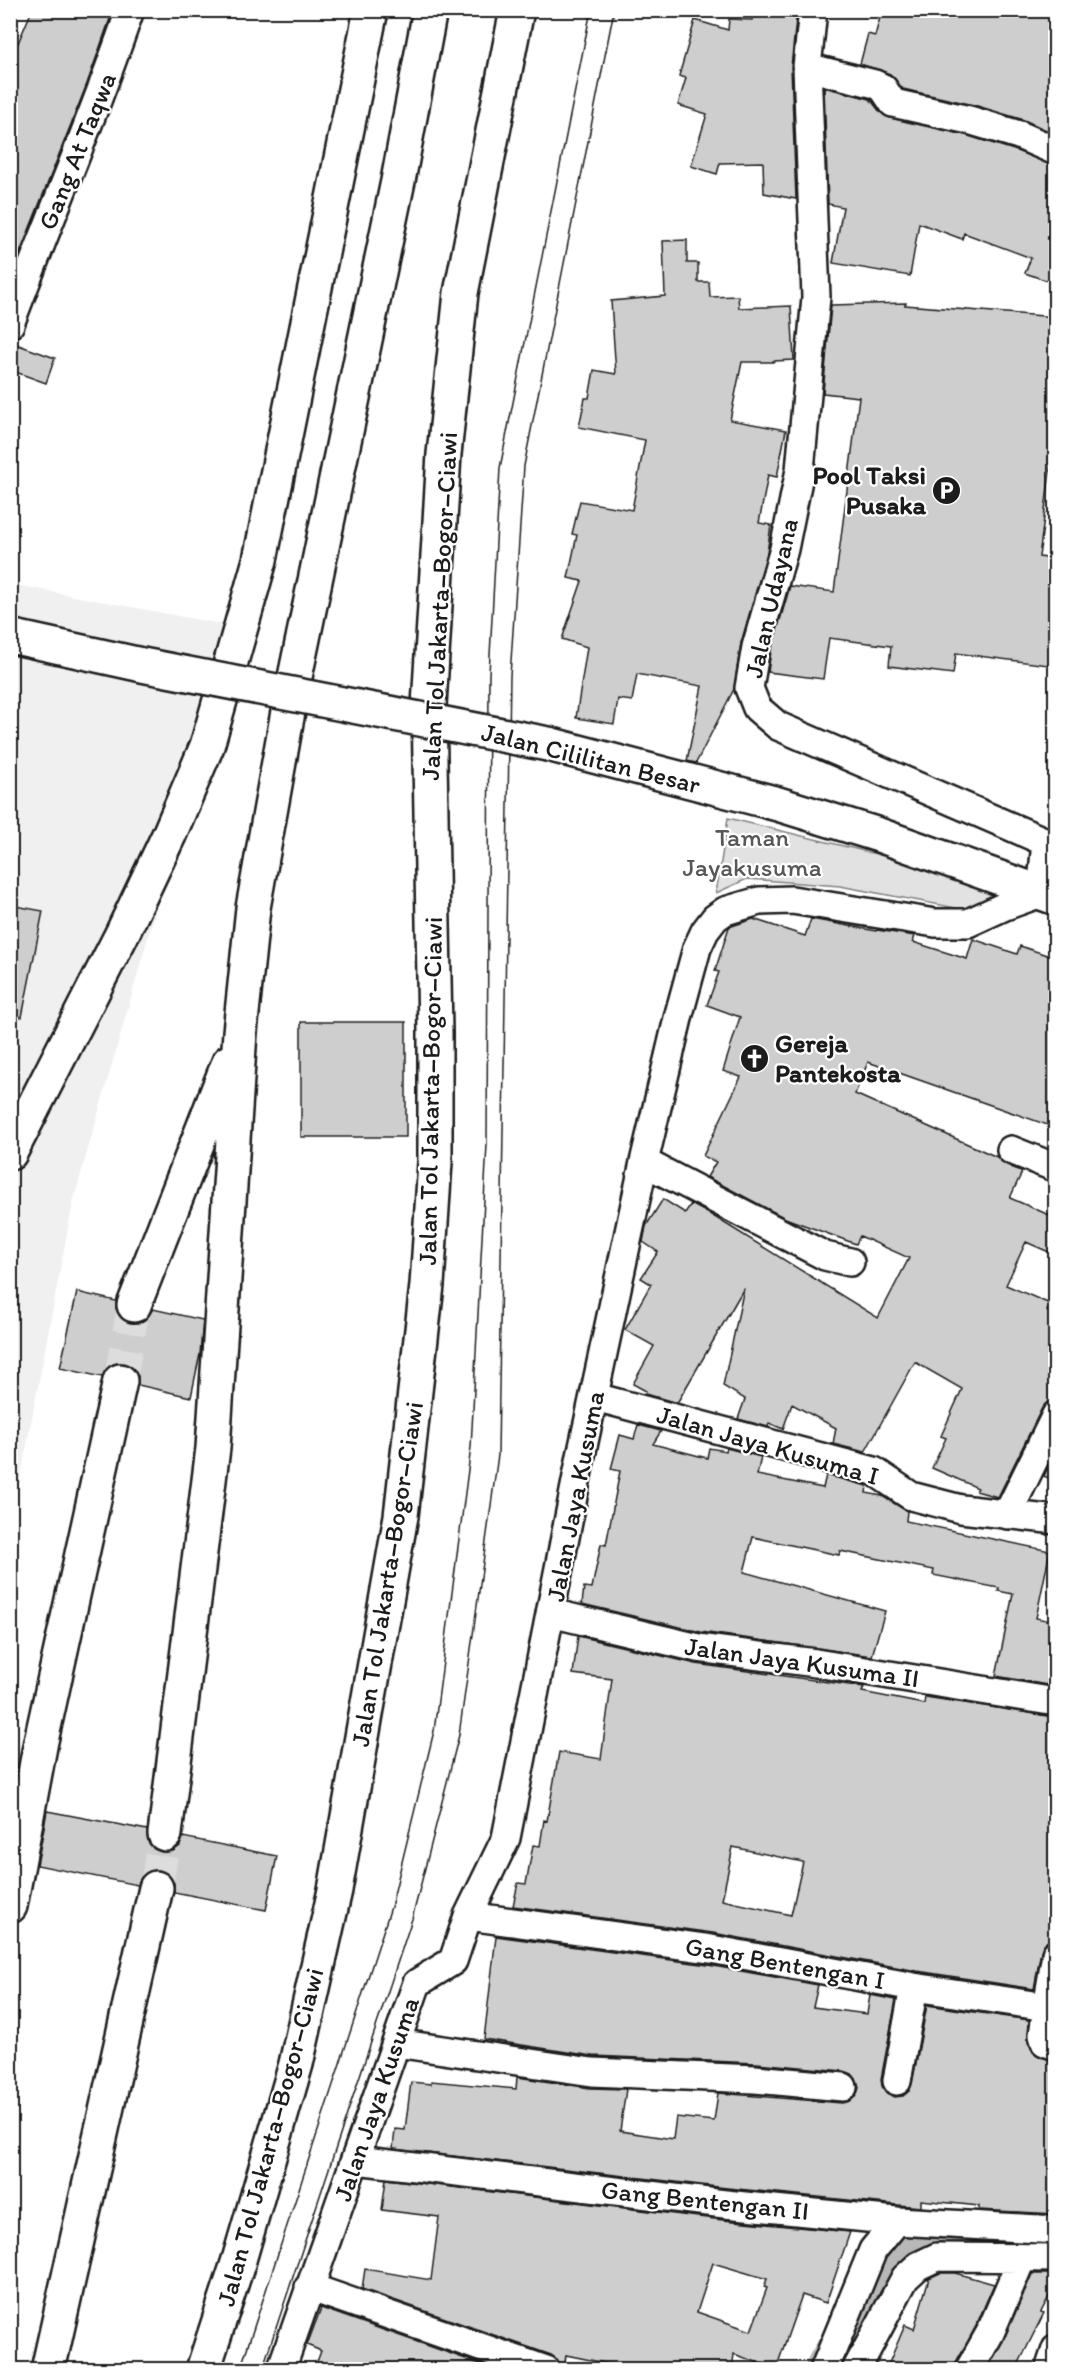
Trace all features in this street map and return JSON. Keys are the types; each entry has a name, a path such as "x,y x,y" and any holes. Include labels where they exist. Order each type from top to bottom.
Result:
{"main road":[{"path":"10,1153 122,934 169,835 207,746 260,560 371,10"},
{"path":"165,1833 213,1448 240,1032 253,908 289,706 398,181 430,10"},
{"name":"Jalan Tol Jakarta–Bogor–Ciawi","path":"203,2370 239,2260 296,2064 335,1890 401,1516 427,1285 435,1162 429,706 444,454 461,293 517,10"},
{"name":"Jalan Cililitan Besar","path":"10,636 142,665 548,744 778,804 879,835 1048,896"},
{"path":"134,1305 240,1032"},
{"path":"10,1906 40,1741 120,1381"},
{"path":"48,2370 156,1888"}],"street":[{"name":"Gang At Taqwa","path":"10,324 46,228 100,97 130,10"},
{"name":"Jalan Udayana","path":"813,10 807,67 816,297 805,424 800,470 786,538 756,647 749,688 757,708 778,726 1046,842 1048,896"},
{"path":"807,67 880,86 893,104 969,120 1019,135 1056,151"},
{"name":"Jalan Jaya Kusuma","path":"281,2370 417,1983 453,1961 468,1916 506,1838 644,1162 697,948 705,931 715,918 725,911 746,904 792,900 935,923 968,923 1005,906 1048,896"},
{"path":"1011,1150 1056,1168"},
{"path":"644,1162 825,1256 850,1262"},
{"name":"Jalan Jaya Kusuma I","path":"595,1397 874,1471 911,1496 962,1509 1056,1520"},
{"path":"1007,1515 1056,1414"},
{"name":"Jalan Jaya Kusuma II","path":"551,1614 698,1648 816,1663 1056,1702"},
{"name":"Gang Bentengan I","path":"468,1916 711,1949 914,1987 1047,2007"},
{"path":"1056,1954 1043,2035 1046,2042 1056,2046"},
{"path":"897,2081 914,1987"},
{"path":"396,2043 592,2072 755,2079 843,2087"},
{"name":"Gang Bentengan II","path":"356,2160 725,2204 897,2221 1056,2230"},
{"path":"824,2370 873,2250 897,2221"},
{"path":"856,2370 905,2278 918,2266 937,2257 1056,2258"},
{"path":"969,2370 990,2333 1023,2258"},
{"path":"309,2288 546,2370"},
{"path":"1049,2370 1056,2349"}],"shaded area":[{"path":"11,584 236,627 73,1202 11,1528"}],"green space":[{"name":"Taman Jayakusuma","path":"728,818 1020,889 967,910 840,886 747,879 716,893"}],"building":[{"path":"32,10 113,10 87,84 10,278 10,62"},
{"path":"753,10 797,10 791,67 796,199 764,193 763,162 720,163 717,174 691,166 707,114 678,105 686,78 679,76 695,20 728,30 729,19 752,20"},
{"path":"882,10 1056,10 1056,110 1048,131 1024,120 974,105 903,89 890,74 860,64 868,34 875,36"},
{"path":"824,87 870,99 880,112 890,118 965,135 1056,166 1056,284 1025,273 1031,258 964,233 962,239 919,223 910,276 833,263 843,207 828,204"},
{"path":"687,240 687,263 698,263 698,282 709,282 710,297 738,296 739,308 791,306 794,360 742,362 730,420 786,430 777,477 768,475 759,523 771,525 767,553 741,643 734,689 696,763 687,761 702,686 637,674 632,701 618,699 614,724 576,718 587,647 562,639 582,581 568,578 577,535 572,534 580,501 632,510 645,440 579,427 585,398 589,398 594,370 616,374 611,301 665,296 663,241"},
{"name":"Pool Taksi Pusaka","path":"906,303 905,305 1056,317 1056,424 1039,557 1056,559 1056,666 956,653 953,674 889,666 891,646 829,638 823,679 768,672 771,651 790,586 834,592 859,397 823,393 831,305"},
{"path":"10,342 55,358 46,383 10,370"},
{"path":"10,905 43,911 22,1017 10,1016"},
{"path":"753,919 805,936 811,919 915,936 913,942 967,959 973,939 1017,954 1020,946 1056,958 1056,1128 868,1062 855,1094 997,1157 1005,1164 1022,1172 1010,1198 1056,1218 1056,1255 1026,1242 1006,1285 1050,1304 1047,1311 1056,1315 1056,1399 1048,1402 1042,1408 998,1497 976,1491 978,1488 932,1468 946,1438 941,1436 962,1389 915,1362 865,1452 833,1444 836,1428 792,1404 783,1429 769,1423 768,1427 738,1419 745,1399 723,1386 744,1288 677,1403 646,1394 646,1391 633,1384 654,1346 625,1330 651,1284 641,1278 658,1252 643,1242 646,1226 663,1199 685,1213 691,1204 713,1216 878,1318 909,1258 860,1236 856,1244 785,1218 707,1177 716,1162 703,1156 741,1077 723,1071 740,1017 707,1005 719,972 715,971 729,927"},
{"path":"301,1022 406,1022 406,1137 301,1137"},
{"path":"77,1292 116,1301 119,1316 128,1323 136,1324 145,1320 153,1309 203,1320 200,1354 191,1397 138,1385 138,1376 133,1368 123,1363 115,1363 107,1368 102,1377 60,1368"},
{"path":"638,1425 661,1431 653,1444 707,1458 709,1448 726,1451 727,1448 761,1457 757,1475 823,1488 826,1475 867,1486 866,1493 882,1496 907,1511 906,1521 1050,1551 1036,1618 1056,1622 1056,1641 1047,1685 996,1676 1013,1594 998,1591 999,1588 933,1575 934,1570 840,1551 839,1555 753,1537 744,1572 885,1611 872,1656 701,1632 582,1604 584,1587 592,1588 601,1544 606,1545 620,1471 611,1469 620,1435 634,1439"},
{"path":"1056,1452 1056,1481 1044,1476"},
{"path":"578,1636 696,1664 864,1687 862,1692 924,1704 925,1697 1056,1717 1055,1905 1051,1939 1044,1944 1041,1951 1034,1989 917,1971 713,1933 513,1906 518,1883 526,1884 533,1845 540,1846 544,1820 547,1821 559,1752 601,1759 612,1679 573,1674","holes":["733,1847 803,1862 791,1915 722,1900"]},
{"path":"47,1811 147,1830 148,1842 154,1849 162,1852 173,1851 180,1846 183,1837 277,1856 266,1910 174,1892 174,1883 169,1875 160,1870 150,1870 143,1875 137,1885 37,1865"},
{"path":"496,1936 708,1965 818,1985 813,2007 867,2014 870,1995 896,2000 881,2079 886,2093 895,2097 903,2096 912,2084 927,2005 1029,2020 1028,2039 1033,2052 1040,2057 1056,2061 1056,2214 979,2210 979,2206 921,2200 921,2207 898,2205 727,2188 393,2149 395,2129 405,2130 411,2082 431,2084 431,2081 516,2089 517,2077 590,2088 626,2089 620,2131 673,2139 676,2117 714,2121 718,2093 842,2103 856,2096 859,2088 857,2080 852,2074 844,2071 756,2063 593,2056 484,2039"},
{"path":"386,2179 723,2220 850,2232 826,2303 802,2295 776,2369 734,2354 732,2370 615,2370 615,2365 566,2355 564,2370 561,2370 558,2360 551,2355 362,2289 365,2269 431,2280 439,2217 382,2210","holes":["713,2263 767,2279 764,2287 767,2288 751,2331 697,2312"]},
{"path":"940,2273 955,2273 994,2284 976,2326 953,2370 905,2370 889,2363 905,2325 914,2329 929,2278"},
{"path":"1032,2274 1047,2274 1056,2277 1056,2283 1041,2312 1044,2313 1016,2369 987,2370 1004,2339"},
{"path":"321,2308 497,2370 314,2370 321,2351 307,2345"}],"waterway":[{"path":"833,2370 906,2247 1056,2240"}],"tunnel":[{"path":"120,1381 134,1305"},
{"path":"156,1888 165,1834"}],"tram line":[{"path":"240,2370 391,1907 434,1731 471,1447 487,1144 489,674 500,468 591,10"},
{"path":"262,2370 412,1919 459,1735 498,1455 510,676 524,466 614,10"}],"place":[{"name":"Pool Taksi Pusaka","path":"947,490"},
{"name":"Gereja Pantekosta","path":"754,1058"}]}
